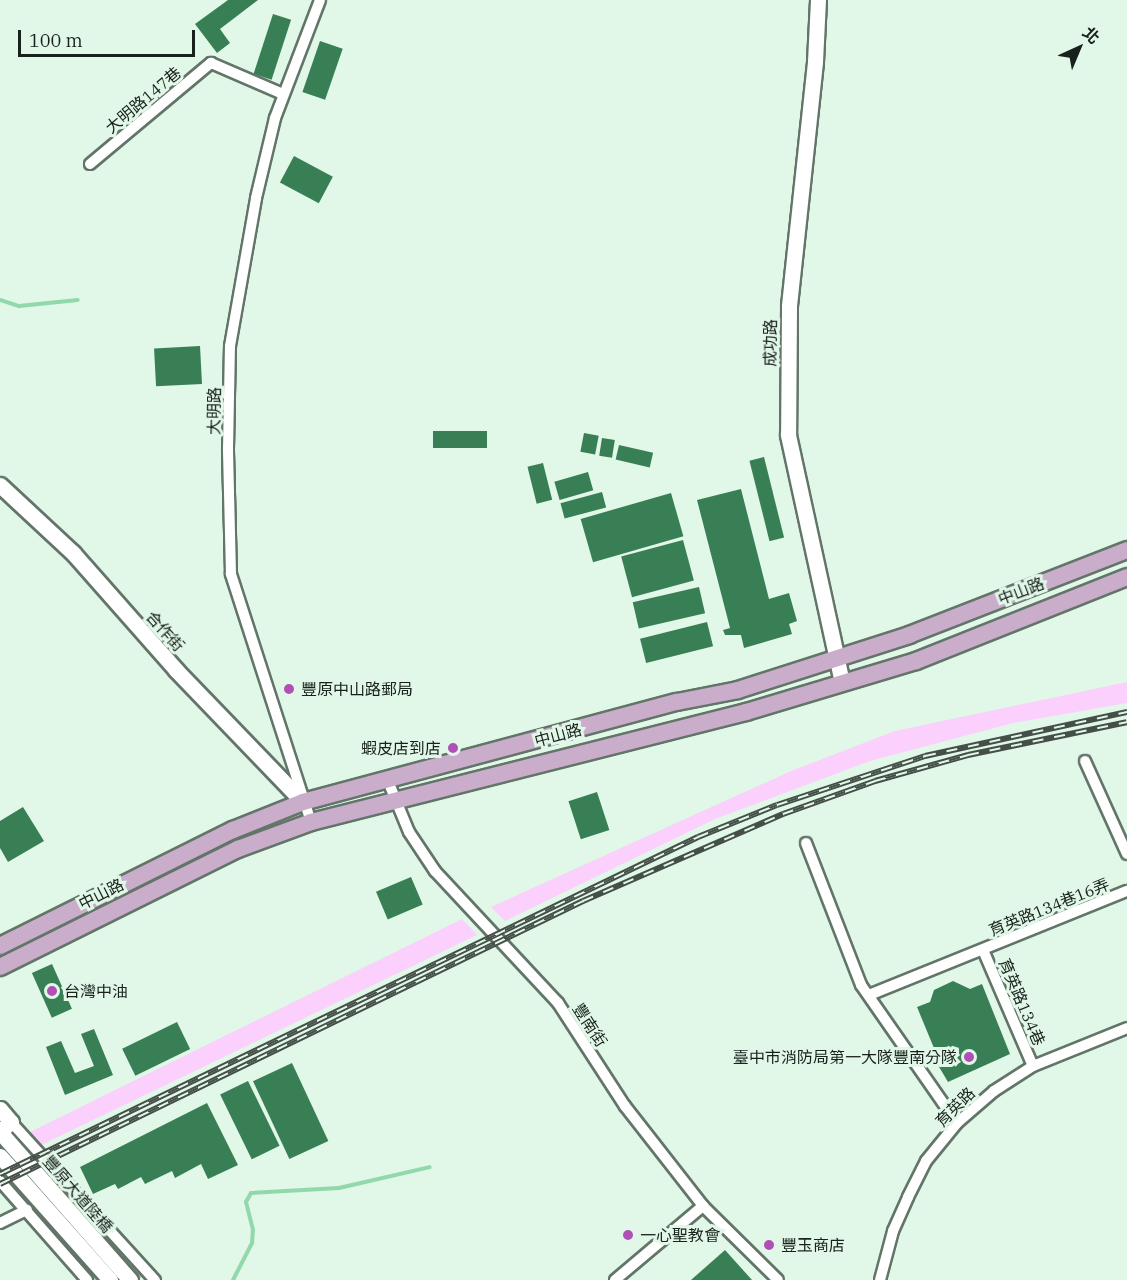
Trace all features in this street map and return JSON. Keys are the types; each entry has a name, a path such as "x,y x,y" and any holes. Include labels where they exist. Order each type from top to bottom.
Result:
{"main road":[{"name":"中山路","path":"0,946 233,830 303,802 388,782 677,702 738,690 837,660 1127,550"},
{"name":"中山路","path":"0,967 238,849 310,822 393,799 746,712 916,661 1127,577"}],"street":[{"name":"大明路","path":"310,822 231,574 230,346 256,198 283,94 320,0"},
{"name":"成功路","path":"818,0 815,63 789,307 789,435 842,682"},
{"name":"大明路147巷","path":"90,164 211,63 283,94"},
{"name":"合作街","path":"0,485 73,553 168,662 303,802"},
{"path":"1085,761 1126,848"},
{"name":"豐南街","path":"388,782 393,799 435,871 558,1003 625,1106 703,1206 778,1280"},
{"path":"806,843 861,985 957,1123"},
{"name":"育英路134巷16弄","path":"868,995 1127,891"},
{"name":"育英路134巷","path":"983,950 1033,1066"},
{"name":"育英路","path":"880,1280 893,1231 908,1197 926,1161 957,1123 994,1091 1033,1066 1127,1028"},
{"name":"豐原大道陸橋","path":"0,1109 4,1129 130,1280"},
{"path":"4,1129 155,1280"},
{"name":"豐原大道陸橋","path":"0,1156 110,1280"},
{"path":"0,1180 87,1280"},
{"path":"615,1280 703,1206"},
{"path":"0,1223 27,1210"}],"shaded area":[{"path":"1127,682 1127,703 1013,723 870,761 715,819 505,921 491,907 791,771 895,731"},
{"path":"462,919 477,935 37,1147 26,1134"}],"building":[{"path":"228,0 258,0 220,29 230,43 217,53 195,24"},
{"path":"273,14 291,20 272,80 254,74"},
{"path":"320,41 343,49 325,100 302,92"},
{"path":"294,156 333,177 319,203 280,182"},
{"path":"200,346 202,384 156,386 154,348"},
{"path":"433,431 487,431 487,448 433,448"},
{"path":"584,433 599,436 595,455 580,452"},
{"path":"602,438 615,440 612,458 599,456"},
{"path":"619,445 653,453 650,467 616,460"},
{"path":"764,457 784,538 770,541 749,461"},
{"path":"543,463 552,500 537,504 527,467"},
{"path":"588,472 593,490 560,500 554,482"},
{"path":"741,489 769,599 789,593 797,621 789,624 792,634 744,648 741,635 725,635 723,630 730,628 697,500"},
{"path":"602,492 606,507 565,519 560,503"},
{"path":"671,493 683,536 593,562 581,519"},
{"path":"683,540 694,581 632,597 621,557"},
{"path":"699,587 705,613 639,629 633,602"},
{"path":"707,622 713,646 646,663 640,639"},
{"path":"597,792 609,830 581,839 568,801"},
{"path":"23,807 44,841 8,862 0,848 0,821"},
{"path":"411,877 423,905 388,919 376,892"},
{"name":"台灣中油","path":"52,964 72,1009 52,1018 32,973"},
{"path":"953,981 970,989 982,984 1010,1054 948,1082 932,1055 936,1053 917,1007 930,1002 934,990"},
{"path":"177,1022 190,1049 135,1076 122,1049"},
{"path":"94,1029 113,1075 65,1095 46,1047 61,1041 75,1073 94,1066 81,1034"},
{"path":"292,1063 328,1141 289,1159 253,1081"},
{"path":"248,1081 280,1146 252,1159 220,1095"},
{"path":"207,1103 238,1165 208,1179 201,1164 175,1178 172,1171 145,1184 141,1177 118,1189 115,1184 93,1194 80,1167"},
{"path":"725,1250 752,1280 691,1280"}],"waterway":[{"path":"0,300 19,306 78,300"},
{"path":"233,1280 252,1243 253,1230 246,1202 251,1193 339,1188 430,1167"}],"tunnel":[{"path":"9,1128 145,1280"},
{"path":"0,1170 97,1280"}],"railway":[{"path":"0,1174 698,837 777,805 925,756 1127,712"},
{"path":"0,1184 583,901 783,814 875,781 968,755 1127,722"}],"place":[{"name":"豐原中山路郵局","path":"289,689"},
{"name":"蝦皮店到店","path":"453,748"},
{"name":"台灣中油","path":"52,991"},
{"name":"臺中市消防局第一大隊豐南分隊","path":"969,1057"},
{"name":"一心聖教會","path":"628,1235"},
{"name":"豐玉商店","path":"769,1245"}]}
